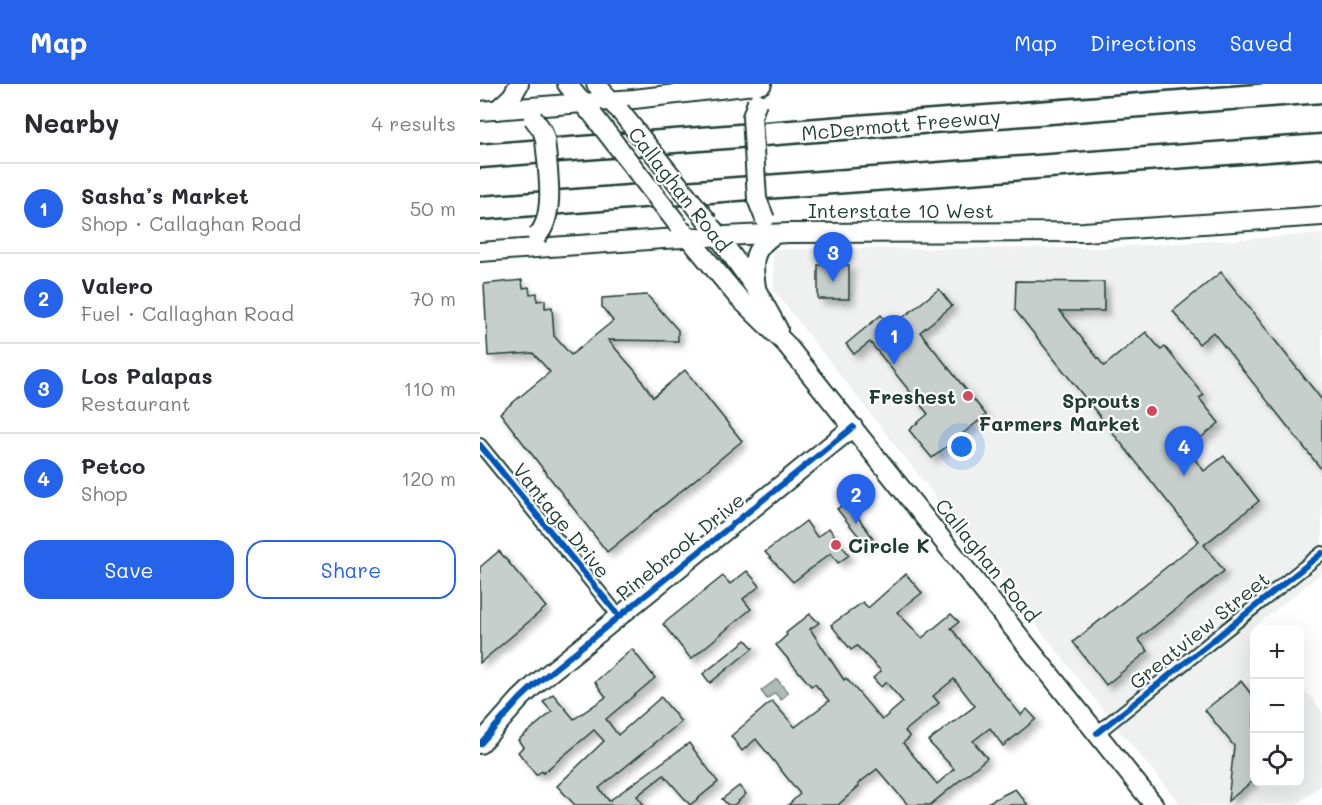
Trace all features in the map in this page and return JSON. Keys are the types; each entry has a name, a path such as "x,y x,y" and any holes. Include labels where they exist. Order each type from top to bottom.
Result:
{"highway":[{"name":"McDermott Freeway","path":"480,156 1280,89 1322,91"},
{"path":"480,208 1322,146"},
{"path":"1248,152 1322,152"}],"main road":[{"path":"497,110 512,96 519,84"},
{"name":"Callaghan Road","path":"567,84 737,296 786,344 1154,805"},
{"name":"Callaghan Road","path":"596,84 714,229 756,289 786,344"},
{"path":"497,110 588,110 762,84"},
{"path":"756,289 754,256 763,242 776,229 757,199 752,117 757,102 774,84"},
{"path":"497,110 533,118 542,130 545,139 549,204 544,229 519,249"},
{"name":"Interstate 10 West","path":"480,252 714,229 1084,232 1322,216"},
{"name":"Pinebrook Drive","path":"480,744 520,699 853,427"}],"street":[{"name":"Vantage Drive","path":"480,445 619,616"},
{"name":"Greatview Street","path":"1097,733 1322,553"}],"shaded area":[{"path":"1322,234 1322,573 1256,625 1250,625 1250,787 1304,787 1304,689 1322,712 1322,784 1296,805 1181,805 1122,734 774,291 773,249 1100,248"},
{"path":"777,679 788,693 781,700 775,693 767,699 761,691"}],"building":[{"path":"818,265 849,265 849,299 818,299"},
{"path":"1221,272 1322,400 1322,470 1213,332 1199,344 1173,311"},
{"path":"522,280 523,288 529,287 530,294 537,293 537,301 545,300 545,308 552,307 554,336 571,355 613,321 602,307 602,298 647,295 678,330 678,341 608,340 636,372 653,397 685,370 742,441 607,552 500,413 550,372 533,353 488,356 484,284"},
{"path":"1016,281 1104,282 1104,311 1060,311 1104,366 1146,332 1161,350 1165,347 1204,395 1199,398 1219,423 1187,449 1204,471 1224,456 1259,501 1204,545 1224,571 1138,639 1148,651 1106,685 1073,642 1199,541 1015,310"},
{"path":"939,289 952,306 920,332 986,415 932,458 909,430 928,414 870,342 854,354 846,344 881,315 891,327"},
{"path":"847,502 873,538 865,544 837,509"},
{"path":"806,521 817,537 829,528 849,555 838,563 831,553 793,582 765,552"},
{"path":"499,551 546,607 480,663 480,567"},
{"path":"747,571 760,586 743,599 751,609 691,659 663,624 723,576 730,584"},
{"path":"906,574 922,593 897,612 922,638 951,614 959,622 951,628 981,666 1021,715 1027,709 1036,719 1003,746 990,728 973,741 987,758 930,805 908,805 877,769 858,784 859,786 838,805 788,805 800,794 756,739 742,751 731,736 772,701 795,727 829,701 815,684 811,686 776,645 787,635 786,633 810,614 819,623 810,629 844,680 846,678 882,720 903,702 886,682 881,687 873,678 881,671 857,646 851,650 831,625 863,602 868,608","holes":["954,679 975,706 928,741 954,769 937,784 903,743 910,737 905,731 939,703 933,696"]},
{"path":"746,640 753,648 710,683 703,674"},
{"path":"632,649 655,678 606,719 618,735 661,697 681,722 599,788 609,801 689,743 718,782 690,805 664,775 637,796 644,805 575,805 557,786 604,741 594,730 543,773 542,771 536,775 518,752 523,747 518,740 552,712 543,702 553,694 574,719 606,697 595,682"},
{"path":"1241,681 1250,693 1250,783 1228,801 1234,746 1205,710"},
{"path":"739,786 746,794 734,805 728,805 722,799"},
{"path":"1015,789 1028,805 983,805"}],"cycle path":[{"path":"480,744 537,683 853,427"},
{"path":"480,445 619,616"},
{"path":"1097,733 1322,553"}],"place":[{"name":"Los Palapas","path":"833,282"},
{"name":"Sasha’s Market","path":"894,365"},
{"name":"Freshest","path":"968,396"},
{"name":"Sprouts Farmers Market","path":"1152,411"},
{"name":"Petco","path":"1184,476"},
{"name":"Valero","path":"856,524"},
{"name":"Circle K","path":"836,545"}]}
